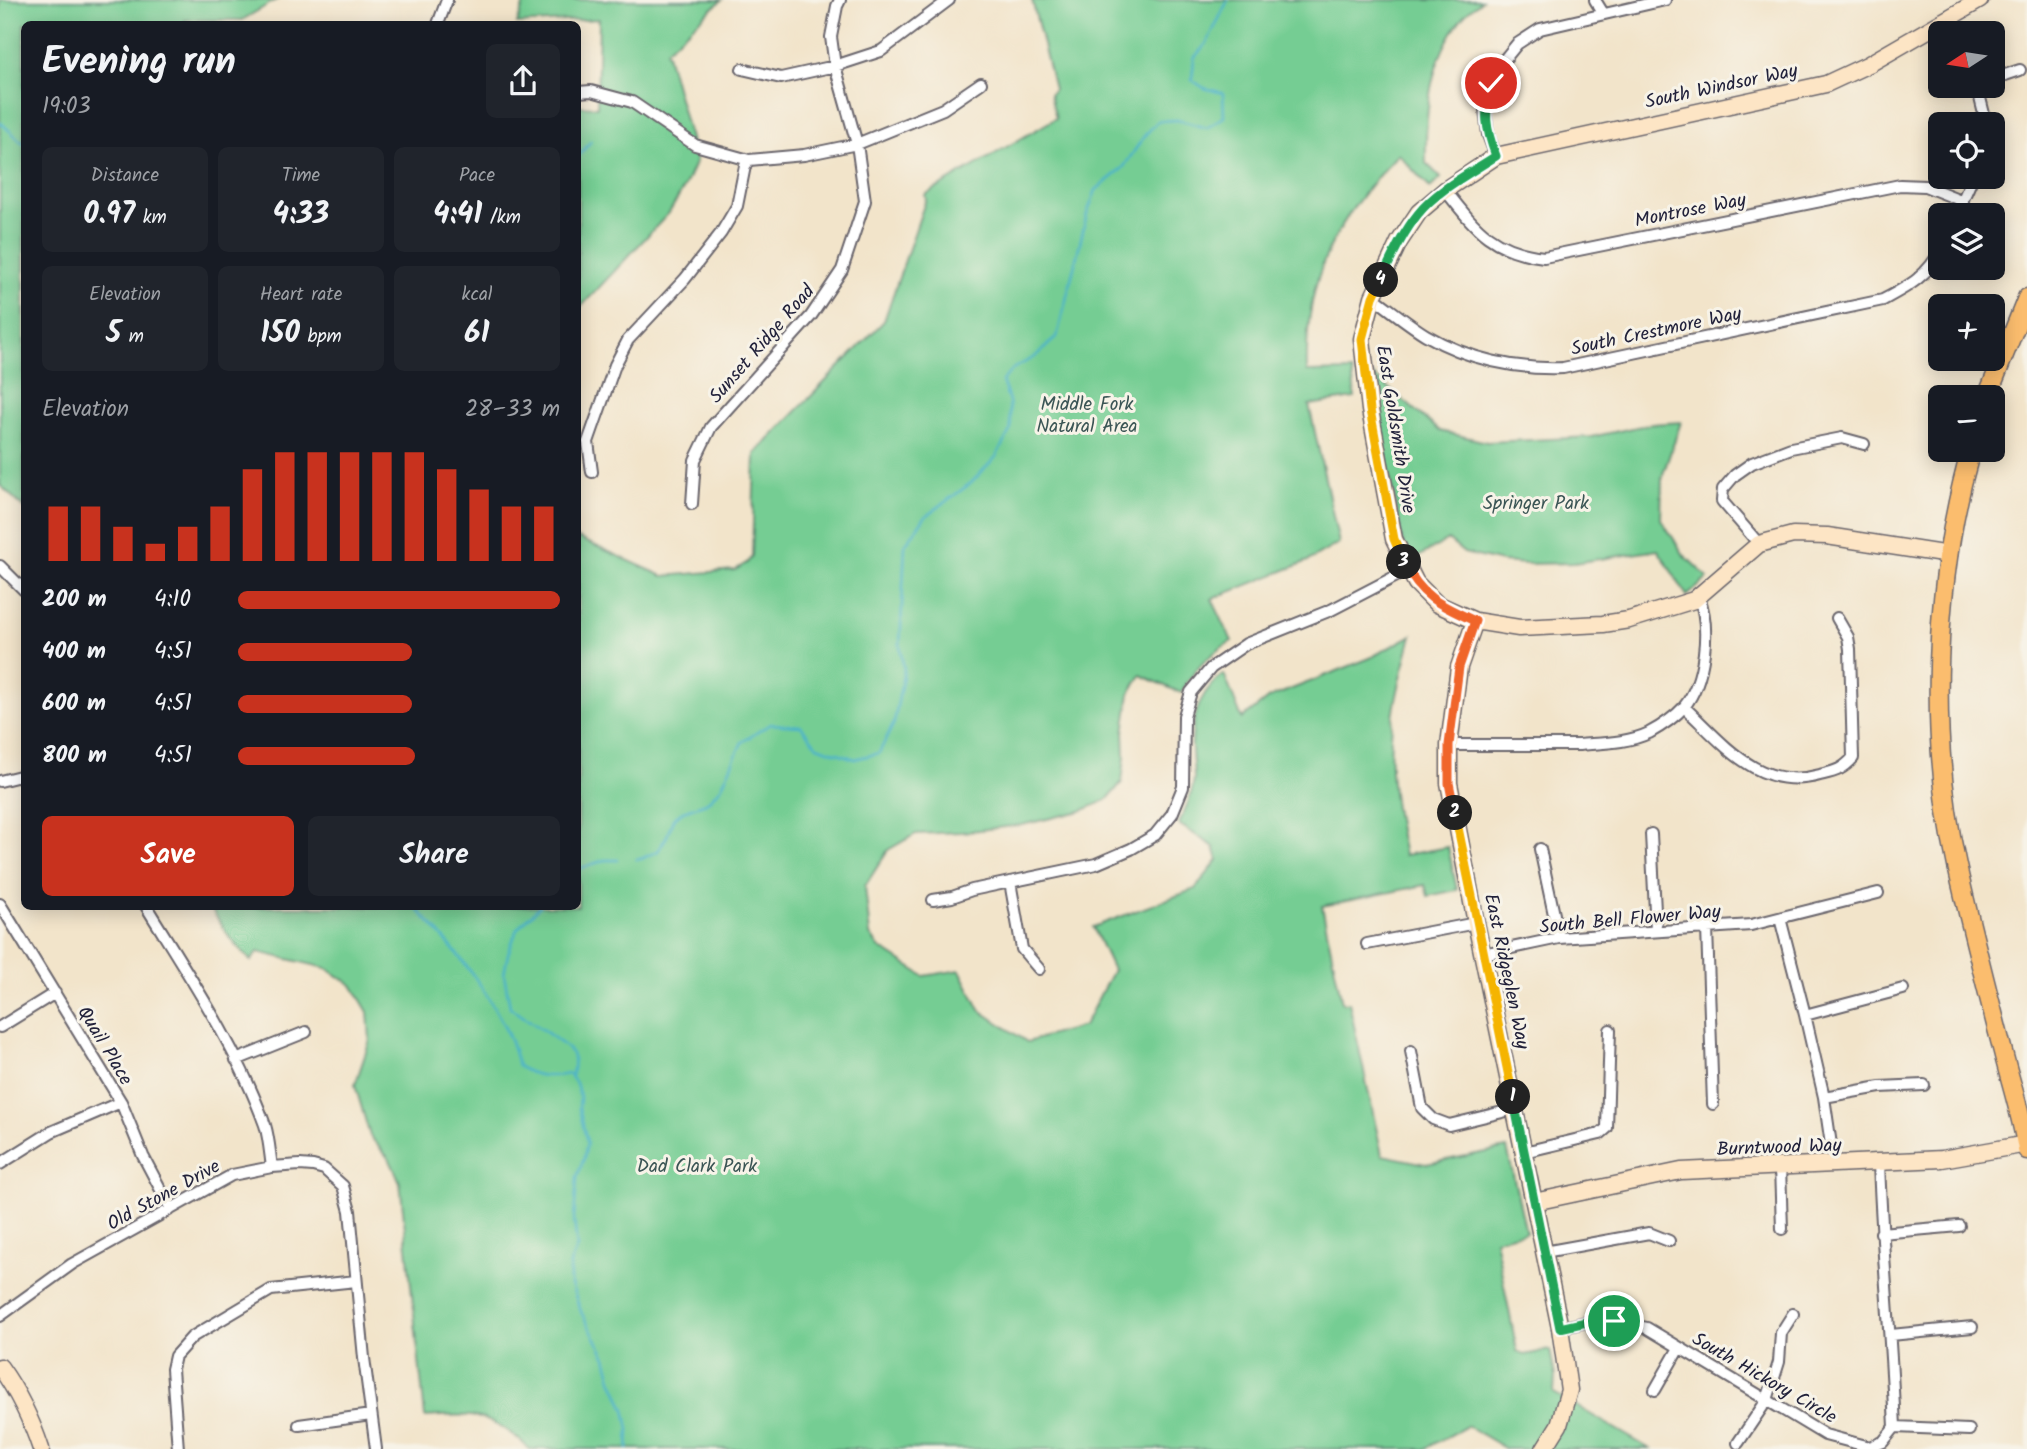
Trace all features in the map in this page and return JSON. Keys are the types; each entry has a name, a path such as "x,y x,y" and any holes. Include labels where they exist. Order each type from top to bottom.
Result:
{"main road":[{"path":"1991,385 2027,298"},
{"path":"1968,462 1949,555 1942,610 1939,719 1956,862 2027,1146"}],"street":[{"path":"439,21 447,0"},
{"name":"Sunset Ridge Road","path":"692,504 695,460 711,427 811,316 842,270 864,201 858,144 835,66 831,37 840,0"},
{"path":"742,69 781,78 835,66 881,51 949,0"},
{"path":"1595,0 1602,13"},
{"path":"1496,156 1488,135 1485,109 1491,83 1517,44 1540,29 1665,0"},
{"name":"South Windsor Way","path":"1954,21 1980,0"},
{"name":"South Windsor Way","path":"1496,156 1826,84 1928,36"},
{"path":"2006,75 2020,70"},
{"path":"581,92 591,91 632,102 695,145 749,160 804,155 858,144 943,109 981,83"},
{"name":"East Goldsmith Drive","path":"1496,156 1445,190 1419,212 1399,242 1373,297 1362,339 1367,387 1394,539 1416,583 1437,604 1475,621 1519,628 1603,624 1629,620 1694,600 1759,544 1793,535 1828,536 1949,555"},
{"path":"592,472 588,442 615,365 628,340 685,279 721,233 737,206 745,166 749,160"},
{"name":"Montrose Way","path":"1445,190 1471,223 1496,244 1524,254 1544,257 1900,185 1925,186 1963,201"},
{"path":"1963,201 1968,189"},
{"name":"South Crestmore Way","path":"1373,297 1427,335 1476,357 1520,367 1563,368 1883,300 1914,283 1928,268"},
{"path":"1759,544 1721,501 1723,489 1735,475 1752,463 1791,448 1842,438 1864,444"},
{"path":"1,570 21,587"},
{"path":"933,900 1096,864 1155,835 1172,814 1183,787 1184,716 1191,692 1211,668 1246,644 1331,610 1408,570"},
{"path":"1449,745 1579,745 1625,740 1649,733 1661,726 1684,707 1696,684 1704,652 1704,621 1699,597"},
{"path":"1684,707 1744,763 1764,774 1804,780 1842,769 1853,758 1850,649 1838,618"},
{"name":"East Ridgeglen Way","path":"1475,621 1459,667 1449,745 1449,783 1560,1328 1569,1390 1559,1425 1544,1449"},
{"path":"0,781 21,776"},
{"path":"1651,834 1656,930"},
{"path":"1540,849 1559,938"},
{"path":"1010,881 1022,949 1039,969"},
{"name":"South Bell Flower Way","path":"1483,954 1559,938 1751,925 1878,892"},
{"name":"Quail Place","path":"0,904 121,1102 143,1156 171,1209"},
{"path":"148,910 236,1060 266,1127 272,1167"},
{"path":"1780,918 1824,1097 1834,1165"},
{"path":"1367,944 1476,923"},
{"path":"1707,928 1713,1104"},
{"path":"1805,1015 1903,989"},
{"path":"0,1027 55,993"},
{"path":"1524,1152 1600,1134 1607,1128 1610,1030"},
{"path":"236,1060 306,1032"},
{"path":"1411,1051 1422,1108 1433,1119 1449,1125 1515,1109"},
{"path":"1824,1097 1880,1087 1924,1085"},
{"path":"0,1164 51,1132 121,1102"},
{"name":"Burntwood Way","path":"1534,1202 1681,1171 1942,1159 2027,1146"},
{"path":"1879,1162 1881,1233 1891,1335 1895,1427 1969,1430"},
{"name":"Old Stone Drive","path":"0,1316 72,1264 232,1175 272,1167 313,1166 324,1169 343,1186 350,1211 376,1449"},
{"path":"1780,1166 1782,1228"},
{"path":"1881,1233 1959,1226"},
{"path":"1544,1252 1648,1233 1669,1241"},
{"path":"178,1449 172,1370 176,1356 192,1336 271,1290 356,1282"},
{"path":"1738,1443 1767,1400 1779,1363 1781,1333 1793,1314"},
{"name":"South Hickory Circle","path":"1560,1328 1595,1320 1647,1328 1825,1435 1853,1446 1885,1446 1895,1427"},
{"path":"1891,1335 1972,1327"},
{"path":"1655,1390 1679,1348"},
{"path":"0,1367 15,1387 41,1449"},
{"path":"299,1425 371,1415"}],"green space":[{"path":"0,0 276,0 242,20 21,21 21,505 0,485"},
{"path":"525,0 722,0 666,50 696,161 685,186 669,213 581,307 581,106 597,107 599,19 518,21"},
{"name":"Dad Clark Park","path":"1032,0 1482,0 1464,15 1451,34 1442,51 1431,87 1426,163 1441,178 1430,188 1398,154 1356,203 1340,228 1318,279 1307,338 1307,372 1352,371 1355,398 1309,405 1339,543 1308,561 1212,599 1232,641 1202,663 1181,693 1141,675 1130,693 1124,732 1122,782 1107,800 1081,811 1022,825 916,834 888,850 865,886 870,935 879,947 924,976 960,970 980,1010 1027,1042 1084,1026 1113,970 1093,927 1195,889 1218,860 1214,847 1179,824 1193,784 1194,721 1200,703 1210,687 1224,674 1242,719 1269,698 1370,658 1412,635 1392,725 1391,775 1398,823 1404,855 1448,847 1457,890 1428,896 1425,885 1322,906 1342,1003 1349,1002 1382,1155 1426,1164 1507,1148 1526,1232 1495,1239 1517,1351 1524,1355 1550,1350 1555,1376 1554,1393 1650,1449 1506,1449 1467,1426 1425,1449 529,1449 490,1421 451,1415 425,1417 400,1182 390,1160 370,1136 355,1085 370,1040 368,1012 352,985 326,968 258,952 251,961 230,938 212,910 581,910 581,539 663,576 735,570 748,562 752,556 755,454 884,321 926,199 925,195 1056,118 1050,94 1054,89"},
{"name":"Springer Park","path":"1374,376 1440,431 1487,442 1591,437 1651,424 1681,422 1662,477 1661,519 1684,555 1708,578 1687,596 1658,550 1574,563 1526,564 1502,562 1464,553 1448,540 1409,562 1402,539 1375,399"}],"waterway":[{"path":"636,859 658,851 673,819 683,811 706,803 721,788 742,742 770,724 801,726 817,746 855,759 879,753 894,723 904,670 900,646 905,545 925,517 971,483 996,457 1011,429 1009,401 1002,381 1014,368 1035,357 1057,337 1087,214 1096,190 1123,168 1158,121 1178,120 1207,128 1224,117 1223,93 1204,88 1192,80 1194,58 1207,43 1228,0"},
{"path":"0,122 21,141"},
{"path":"581,153 591,141"},
{"path":"581,868 605,860 618,860"},
{"path":"418,910 446,940 477,980 503,1023 518,1066 543,1076 569,1074 576,1083 587,1142 577,1177 574,1219 577,1247 570,1264 570,1282 582,1314 606,1357 625,1409 629,1429 628,1449"},
{"path":"536,910 517,929 508,954 504,974 510,1007 568,1049 573,1059 572,1076"}],"route":[{"path":"1491,83 1485,109 1488,135 1496,156 1445,190 1419,212 1399,242 1373,297 1362,339 1370,410 1394,539 1416,583 1437,604 1475,621 1459,667 1449,745 1449,783 1560,1328 1595,1320 1614,1321"}],"park label":[{"name":"Middle Fork Natural Area","path":"1087,414"}]}
